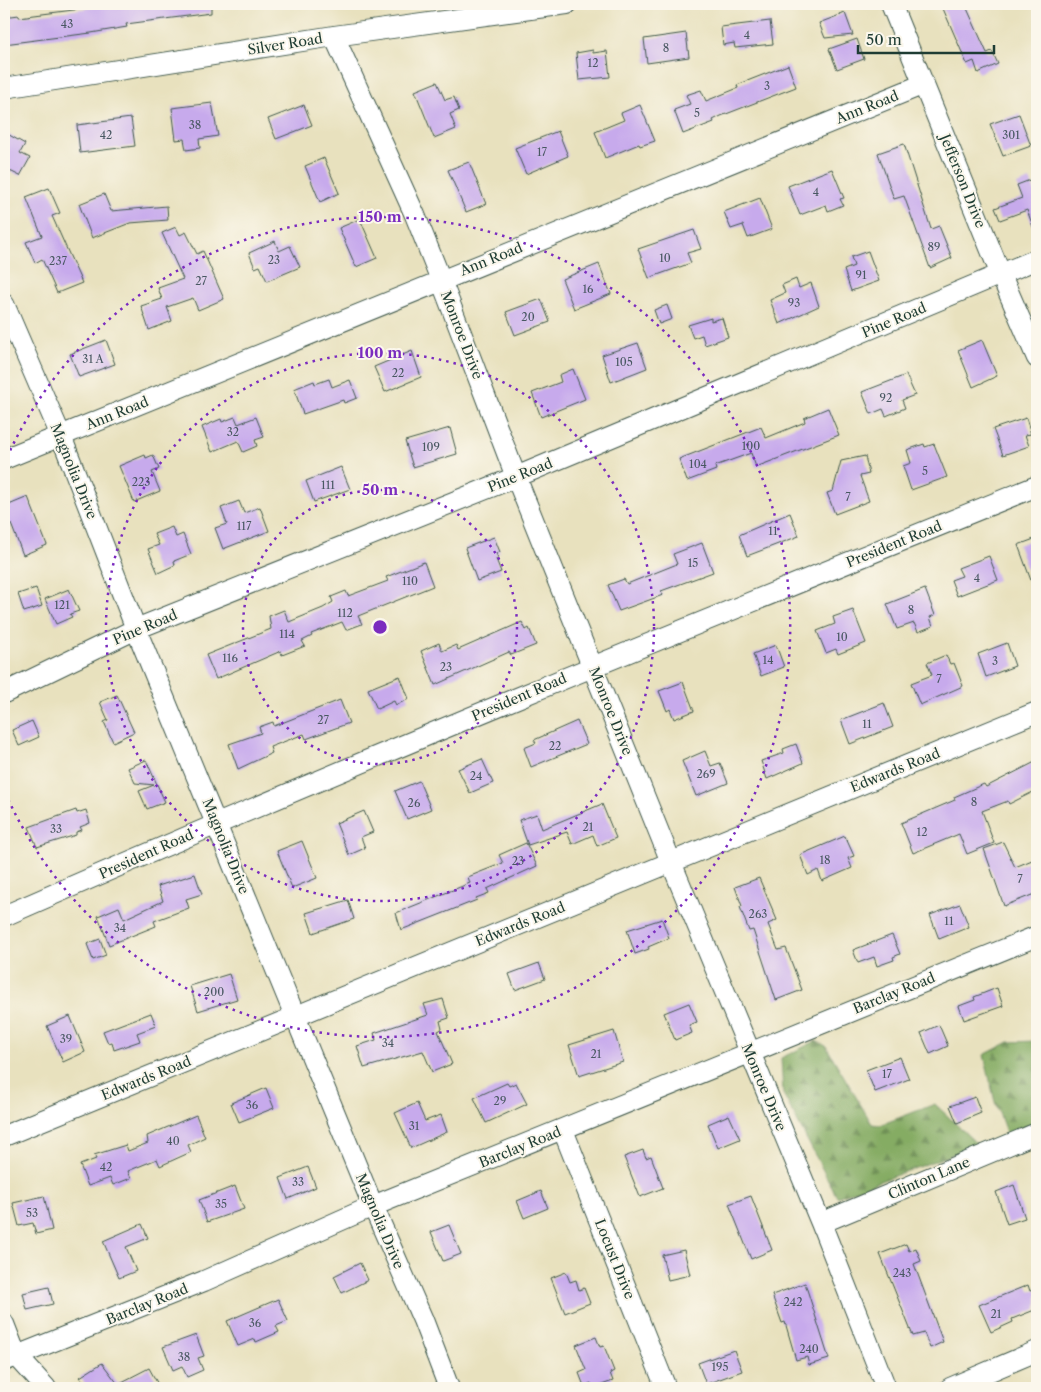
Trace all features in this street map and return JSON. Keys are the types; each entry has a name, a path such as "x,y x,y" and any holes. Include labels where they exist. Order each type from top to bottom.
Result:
{"street":[{"name":"Silver Road","path":"4,88 334,36 567,4"},
{"name":"Jefferson Drive","path":"891,4 1037,358"},
{"name":"Monroe Drive","path":"334,36 415,215 516,477 671,862 821,1223 886,1388"},
{"name":"Ann Road","path":"4,459 924,84"},
{"name":"Pine Road","path":"4,693 136,629 516,477 1037,259"},
{"name":"Magnolia Drive","path":"4,304 61,436 136,629 217,822 373,1206 423,1320 449,1388"},
{"name":"President Road","path":"4,916 217,822 593,666 1037,486"},
{"name":"Edwards Road","path":"4,1136 1037,712"},
{"name":"Barclay Road","path":"10,1358 204,1281 373,1206 1037,936"},
{"name":"Locust Drive","path":"563,1130 666,1388"},
{"name":"Clinton Lane","path":"821,1223 1037,1133"},
{"path":"4,1324 10,1358 46,1388"},
{"path":"950,1388 1037,1351"}],"green space":[{"path":"816,1041 826,1046 872,1124 880,1125 935,1104 978,1145 837,1197 783,1094 781,1058"},
{"path":"1037,1041 1037,1122 1007,1135 995,1102 984,1055 1009,1042"}],"building":[{"path":"120,4 211,4 211,13 126,24 127,27 91,33 4,44 4,17 19,15 19,17"},
{"path":"941,4 965,4 987,53 992,51 998,64 978,73 974,61 967,64"},
{"path":"845,13 853,35 825,38 819,23"},
{"path":"770,21 773,44 735,48 734,43 723,45 721,27"},
{"path":"686,33 689,57 647,63 644,39"},
{"path":"857,39 864,59 837,69 829,49"},
{"path":"593,50 593,53 607,51 610,77 579,80 576,53"},
{"path":"788,65 796,87 721,116 713,120 714,122 683,134 674,110 690,104 686,95 701,90 706,101 738,88 737,85"},
{"path":"437,82 445,100 454,97 459,110 450,114 456,129 434,138 415,91"},
{"path":"212,103 218,136 199,139 200,148 186,150 184,139 176,140 172,108"},
{"path":"304,105 312,125 276,139 268,119"},
{"path":"640,105 655,141 640,146 639,144 605,158 595,132 624,120 621,113"},
{"path":"1019,114 1031,146 1003,156 990,124"},
{"path":"131,118 135,146 80,153 77,125"},
{"path":"558,131 568,156 526,174 515,148"},
{"path":"4,132 25,144 20,153 30,158 20,176 4,168"},
{"path":"904,144 931,229 939,226 952,258 930,268 904,196 894,199 878,153"},
{"path":"324,158 339,193 320,202 305,166"},
{"path":"469,162 486,204 466,212 448,170"},
{"path":"832,169 844,198 840,199 843,205 828,211 826,205 800,215 788,186"},
{"path":"1030,180 1035,192 1037,192 1036,235 1027,210 1000,220 995,208 1022,198 1017,185"},
{"path":"49,188 60,213 52,216 82,283 57,293 42,259 35,263 26,242 42,236 26,197"},
{"path":"104,194 111,211 167,206 168,220 130,223 92,238 79,204"},
{"path":"760,198 772,229 748,238 743,225 731,229 724,212"},
{"path":"360,219 377,258 356,267 339,228"},
{"path":"176,227 180,235 186,232 197,254 203,251 224,299 198,310 193,298 167,307 172,321 149,330 141,306 162,299 158,288 183,279 162,233"},
{"path":"694,230 701,249 687,253 691,263 649,278 638,249"},
{"path":"275,241 279,251 290,246 300,267 267,281 260,266 255,268 249,253"},
{"path":"868,251 879,281 851,291 844,270 854,266 851,257"},
{"path":"599,264 611,294 574,309 562,279"},
{"path":"796,279 799,288 811,283 819,306 779,324 770,300 785,293 782,285"},
{"path":"541,299 550,322 515,335 506,312"},
{"path":"667,305 672,319 659,324 654,310"},
{"path":"711,318 711,321 722,318 728,337 705,345 702,335 693,338 688,325"},
{"path":"106,340 115,364 79,377 70,354"},
{"path":"982,340 997,376 973,387 958,350"},
{"path":"638,343 647,368 611,382 602,355"},
{"path":"412,351 421,377 385,392 374,367"},
{"path":"573,369 585,399 541,417 532,393 561,382 559,375"},
{"path":"906,375 915,395 902,400 905,408 886,416 883,409 871,414 862,392"},
{"path":"329,379 332,387 350,380 357,398 344,403 343,400 303,414 294,389 314,381 315,384"},
{"path":"828,408 839,435 756,467 751,453 715,466 716,470 687,481 679,459 761,427 766,438 805,422 804,418"},
{"path":"235,417 238,424 256,417 264,437 255,440 257,446 243,452 238,441 212,452 202,427 221,419 222,422"},
{"path":"1026,418 1031,434 1025,435 1029,446 1003,455 993,429"},
{"path":"450,428 457,454 413,467 405,441"},
{"path":"924,444 925,447 934,444 947,477 911,490 903,466 911,463 907,450"},
{"path":"145,455 146,458 153,455 159,469 152,472 160,491 134,502 119,466"},
{"path":"865,456 869,474 860,476 869,501 835,514 827,493 833,491 841,461"},
{"path":"341,467 350,489 314,502 306,481"},
{"path":"28,497 47,545 23,555 11,524 4,527 4,507"},
{"path":"239,501 244,513 260,507 269,531 223,549 215,528 227,524 221,508"},
{"path":"790,513 799,536 747,556 739,535"},
{"path":"172,527 176,537 183,534 191,554 174,561 175,565 158,573 148,549 159,545 154,534"},
{"path":"494,537 500,552 496,553 498,558 496,559 501,572 477,581 465,548"},
{"path":"1037,538 1037,593 1036,594 1018,545"},
{"path":"702,543 713,572 661,591 663,595 619,611 608,585 624,579 627,584 677,564 673,554"},
{"path":"989,556 998,580 957,596 951,580 962,576 958,568"},
{"path":"424,562 433,586 358,616 362,624 346,630 342,622 311,634 312,636 302,641 305,646 282,655 281,651 216,679 206,655 271,629 269,616 284,610 289,622 323,608 333,602 331,597 346,591 348,596 388,581 386,577"},
{"path":"36,588 42,606 24,612 18,594"},
{"path":"69,589 79,611 70,614 72,617 56,624 45,599"},
{"path":"925,589 935,615 930,617 933,626 918,632 914,623 897,629 887,604"},
{"path":"853,610 866,643 838,654 836,649 826,653 817,631 835,624 833,617"},
{"path":"522,622 526,630 529,628 536,645 511,655 509,652 435,685 421,651 439,643 442,651 456,645 458,650"},
{"path":"1007,643 1015,666 986,677 978,654"},
{"path":"776,645 784,667 761,676 753,654"},
{"path":"946,655 950,664 954,663 963,686 920,705 911,683 932,675 927,663"},
{"path":"400,676 409,699 396,705 394,701 377,709 368,689"},
{"path":"683,682 694,711 674,719 670,709 667,711 659,691"},
{"path":"117,695 134,732 113,742 104,722 108,720 100,702"},
{"path":"340,700 349,723 306,739 304,734 270,747 272,753 238,769 229,744 261,733 259,727 273,722 274,726"},
{"path":"884,703 893,727 850,744 841,720"},
{"path":"32,721 39,737 19,746 12,730"},
{"path":"577,721 587,744 531,767 524,748 536,743 534,740"},
{"path":"796,744 803,763 767,779 761,761 784,753 783,749"},
{"path":"705,751 711,766 720,763 728,783 696,796 682,761"},
{"path":"482,759 493,783 470,793 458,769"},
{"path":"146,760 165,802 147,809 139,791 154,785 135,783 128,768"},
{"path":"1037,761 1037,790 1009,804 1008,801 982,811 994,843 967,854 959,834 913,853 901,823 955,800 954,797 984,784 986,787"},
{"path":"419,781 431,809 407,819 395,791"},
{"path":"602,804 616,838 597,846 593,835 572,844 567,832 528,845 519,820 537,814 542,829"},
{"path":"76,810 77,813 86,810 90,823 80,827 82,830 76,832 76,835 37,847 29,827"},
{"path":"364,811 373,832 361,837 365,848 349,855 336,823"},
{"path":"845,836 854,856 848,858 852,868 822,881 818,870 808,875 800,855"},
{"path":"302,841 317,878 292,888 277,851"},
{"path":"1003,842 1015,867 1037,858 1037,893 1004,906 984,849"},
{"path":"526,843 537,866 487,889 489,893 476,898 477,900 401,930 396,913 470,883 468,877 503,863 499,855"},
{"path":"195,874 202,894 186,899 189,908 154,921 156,926 109,945 98,916 119,907 124,919 163,901 158,886"},
{"path":"759,878 777,920 768,924 778,950 786,948 802,990 776,1000 753,930 749,931 735,887"},
{"path":"348,900 354,919 313,933 306,913"},
{"path":"960,904 969,927 939,939 930,915"},
{"path":"662,919 669,938 635,954 627,930"},
{"path":"892,935 900,954 893,957 894,960 877,966 874,957 858,963 853,950"},
{"path":"100,939 106,955 93,960 87,944"},
{"path":"539,963 545,979 515,990 509,974"},
{"path":"229,974 237,999 198,1011 190,986"},
{"path":"997,988 1003,1006 964,1020 959,1006 975,1000 974,997"},
{"path":"443,999 449,1018 440,1021 442,1029 438,1031 452,1064 432,1072 423,1051 364,1068 357,1046 376,1040 374,1033 428,1015 424,1004"},
{"path":"689,1003 697,1022 689,1025 692,1033 675,1040 664,1013"},
{"path":"151,1013 156,1026 137,1033 140,1041 114,1050 112,1042 108,1043 103,1031"},
{"path":"70,1016 85,1052 63,1062 47,1026"},
{"path":"939,1025 948,1046 930,1054 921,1033"},
{"path":"614,1031 623,1062 579,1076 569,1045"},
{"path":"900,1057 909,1079 875,1092 866,1070"},
{"path":"507,1083 509,1086 516,1083 527,1104 486,1123 474,1098"},
{"path":"266,1088 274,1108 239,1122 231,1103"},
{"path":"975,1097 981,1113 957,1123 950,1106"},
{"path":"417,1103 425,1121 441,1115 447,1132 411,1148 395,1113"},
{"path":"196,1115 205,1137 188,1145 191,1152 160,1166 157,1159 128,1171 131,1178 113,1185 110,1178 88,1186 80,1165 96,1159 94,1155 126,1145 128,1151 148,1143 147,1136"},
{"path":"729,1115 740,1139 718,1148 708,1124"},
{"path":"643,1150 646,1158 651,1156 663,1188 640,1197 624,1157"},
{"path":"308,1167 316,1187 288,1199 280,1178"},
{"path":"1014,1185 1025,1218 1007,1224 996,1192"},
{"path":"235,1186 244,1209 207,1222 199,1200"},
{"path":"541,1191 548,1208 524,1218 517,1201"},
{"path":"44,1196 52,1230 36,1234 33,1223 19,1226 13,1203"},
{"path":"751,1196 772,1250 751,1259 729,1204"},
{"path":"142,1224 148,1238 126,1247 136,1271 119,1278 103,1241"},
{"path":"449,1225 461,1254 443,1261 431,1232"},
{"path":"906,1244 909,1251 916,1248 921,1261 914,1264 943,1342 930,1348 924,1333 913,1336 880,1254"},
{"path":"684,1250 690,1275 668,1280 662,1255"},
{"path":"360,1263 368,1280 342,1293 334,1276"},
{"path":"566,1272 570,1282 576,1280 579,1290 584,1288 590,1303 565,1313 551,1278"},
{"path":"805,1283 829,1359 809,1365 807,1357 796,1360 785,1322 782,1323 772,1295"},
{"path":"1028,1285 1030,1291 1037,1289 1037,1309 1012,1319 1013,1322 991,1332 979,1305"},
{"path":"49,1287 53,1304 27,1310 23,1293"},
{"path":"278,1299 288,1321 276,1326 279,1332 256,1342 255,1339 238,1346 227,1321"},
{"path":"196,1335 204,1356 198,1358 203,1370 187,1377 182,1366 173,1370 163,1347"},
{"path":"596,1337 600,1347 604,1346 614,1371 610,1373 613,1381 593,1388 591,1383 584,1386 579,1373 586,1370 576,1345"},
{"path":"734,1350 742,1371 706,1384 698,1363"},
{"path":"102,1363 118,1384 149,1368 160,1388 89,1388 80,1377"}]}
